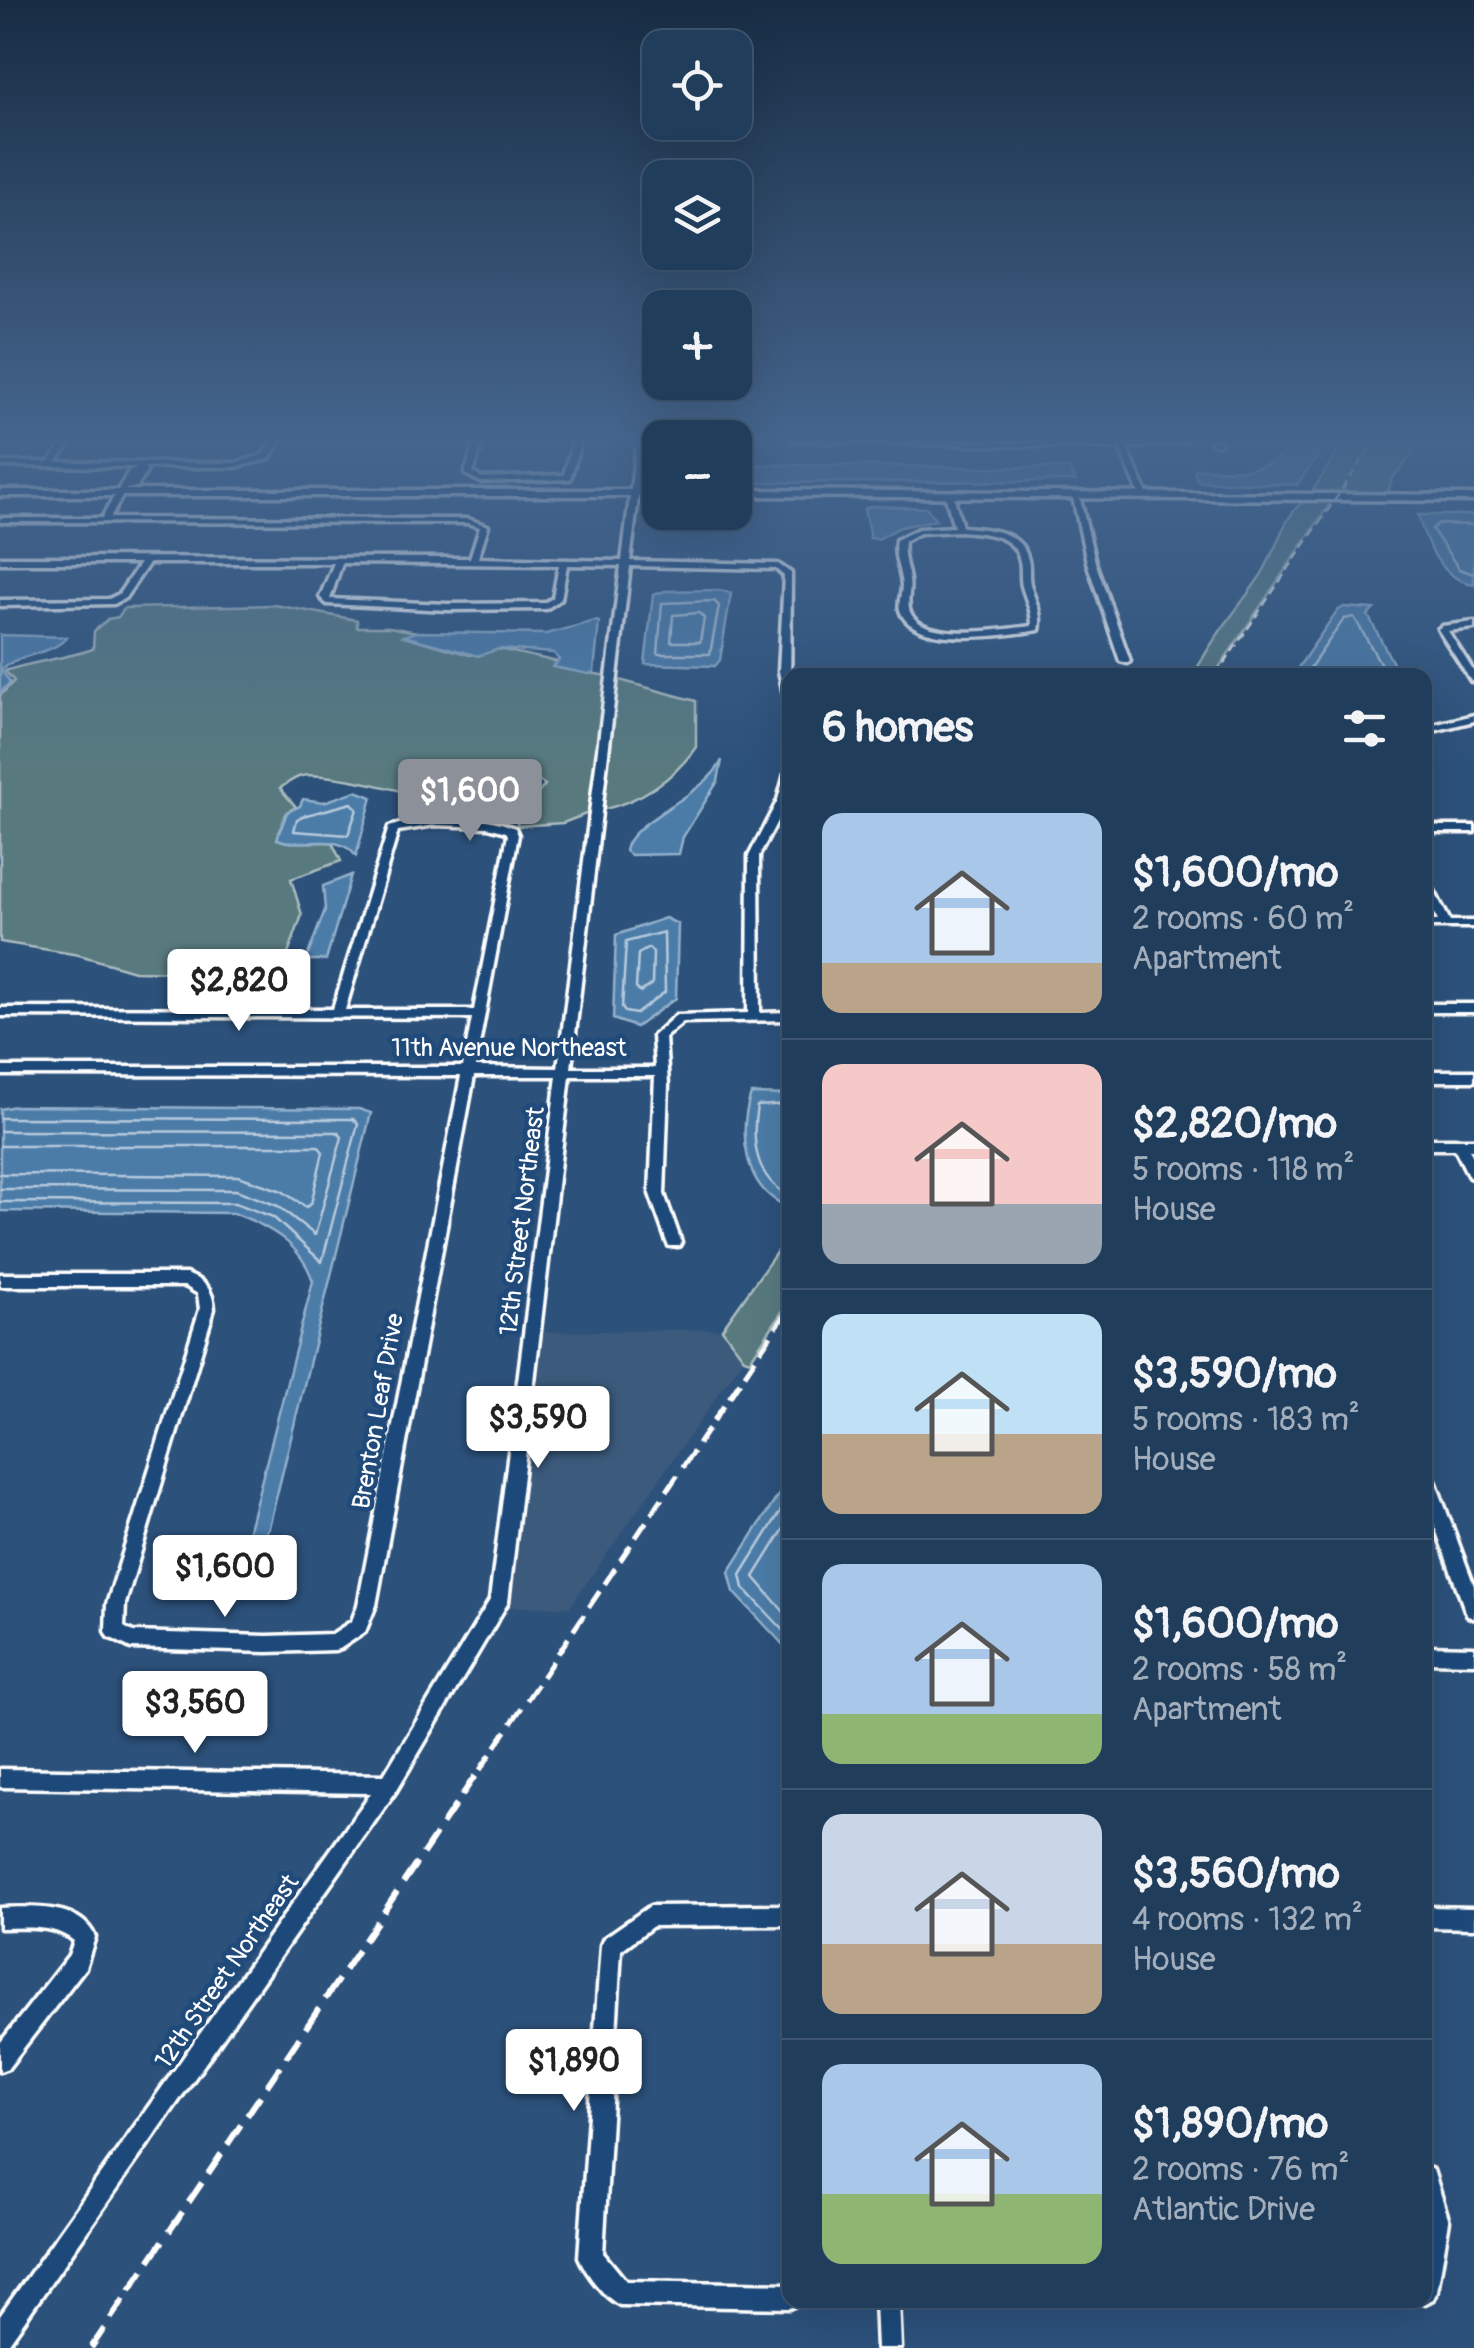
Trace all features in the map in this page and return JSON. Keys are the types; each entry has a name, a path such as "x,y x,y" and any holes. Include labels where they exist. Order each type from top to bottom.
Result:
{"street":[{"path":"472,561 476,551"},
{"name":"12th Street Northeast","path":"0,2336 389,1784 499,1602 628,551"},
{"path":"899,551 906,584 904,610 929,632 1036,628 1038,607 1026,583 1024,558 1018,551"},
{"path":"1088,551 1125,661"},
{"path":"0,560 763,565 784,570 788,575 784,668"},
{"path":"0,603 110,602 122,596 146,560"},
{"path":"339,560 324,597 327,601 448,607 546,606 556,599 563,564"},
{"path":"1474,625 1442,629 1474,680"},
{"path":"1432,728 1474,718"},
{"path":"754,1016 754,856 782,802"},
{"name":"Brenton Leaf Drive","path":"0,1280 186,1280 201,1285 207,1294 207,1309 116,1604 115,1630 131,1640 267,1644 335,1642 359,1626 367,1605 465,1072 513,836 505,826 412,824 393,829 338,1012"},
{"path":"1432,829 1474,829"},
{"path":"1432,897 1446,924"},
{"path":"1432,924 1474,924"},
{"path":"1432,1008 1474,1008"},
{"path":"0,1012 478,1014"},
{"path":"674,1242 657,1194 662,1086 658,1072 659,1036 680,1018 782,1016"},
{"name":"11th Avenue Northeast","path":"0,1071 658,1072"},
{"path":"1432,1076 1474,1076"},
{"path":"1432,1144 1467,1144 1474,1174"},
{"path":"1432,1495 1474,1610"},
{"path":"1432,1654 1474,1654"},
{"path":"0,1778 389,1784"},
{"path":"782,1914 650,1916 610,1944 590,2257 620,2293 782,2296"},
{"path":"0,1918 50,1918 73,1925 85,1936 78,1961 0,2060"},
{"path":"1432,1918 1474,1918"},
{"path":"1432,2201 1438,2221 1432,2253"},
{"path":"888,2308 890,2348"}],"shaded area":[{"path":"722,1329 744,1358 570,1607 505,1607 540,1332"}],"green space":[{"path":"1273,551 1298,551 1219,668 1198,668 1216,637"},
{"path":"275,605 357,620 357,627 417,632 404,636 470,655 499,649 558,662 554,667 608,676 591,812 563,823 518,826 514,814 545,785 539,781 467,794 441,807 373,784 302,776 280,788 296,807 287,812 279,832 309,842 332,842 341,861 291,879 302,915 281,974 134,971 79,955 0,942 0,696 14,681 5,671 93,649 94,631 108,619 118,617 125,608"},
{"path":"616,679 696,701 696,747 654,788 601,810"},
{"path":"782,1244 782,1312 750,1360 744,1358 722,1329"}],"water":[{"path":"1432,551 1474,551 1474,584 1452,576"},
{"path":"665,591 731,593 720,660 715,666 645,664 653,595"},
{"path":"1344,607 1374,609 1368,615 1395,668 1298,668 1337,611"},
{"path":"599,622 594,672 589,674 553,667 559,660 554,653 499,649 478,656 404,636 416,632 546,634"},
{"path":"0,635 67,637 52,648 8,664 1,670 10,682 0,693"},
{"path":"722,760 718,781 683,837 679,854 631,855 625,851 639,829 701,785"},
{"path":"356,791 372,797 356,856 339,844 277,839 287,812 300,806 303,799 324,802"},
{"path":"351,875 326,960 306,960 325,910 323,886"},
{"path":"665,918 678,924 676,998 636,1027 613,1019 616,935"},
{"path":"751,1094 782,1095 782,1204 772,1198 753,1173 745,1142"},
{"path":"0,1109 359,1109 371,1113 269,1527 261,1542 250,1544 247,1537 313,1281 307,1268 282,1238 233,1213 0,1211"},
{"path":"782,1489 782,1643 734,1592 729,1572"}],"railway":[{"path":"1221,668 1301,551"},
{"path":"480,1770 782,1319"},
{"path":"91,2348 481,1767"}]}
